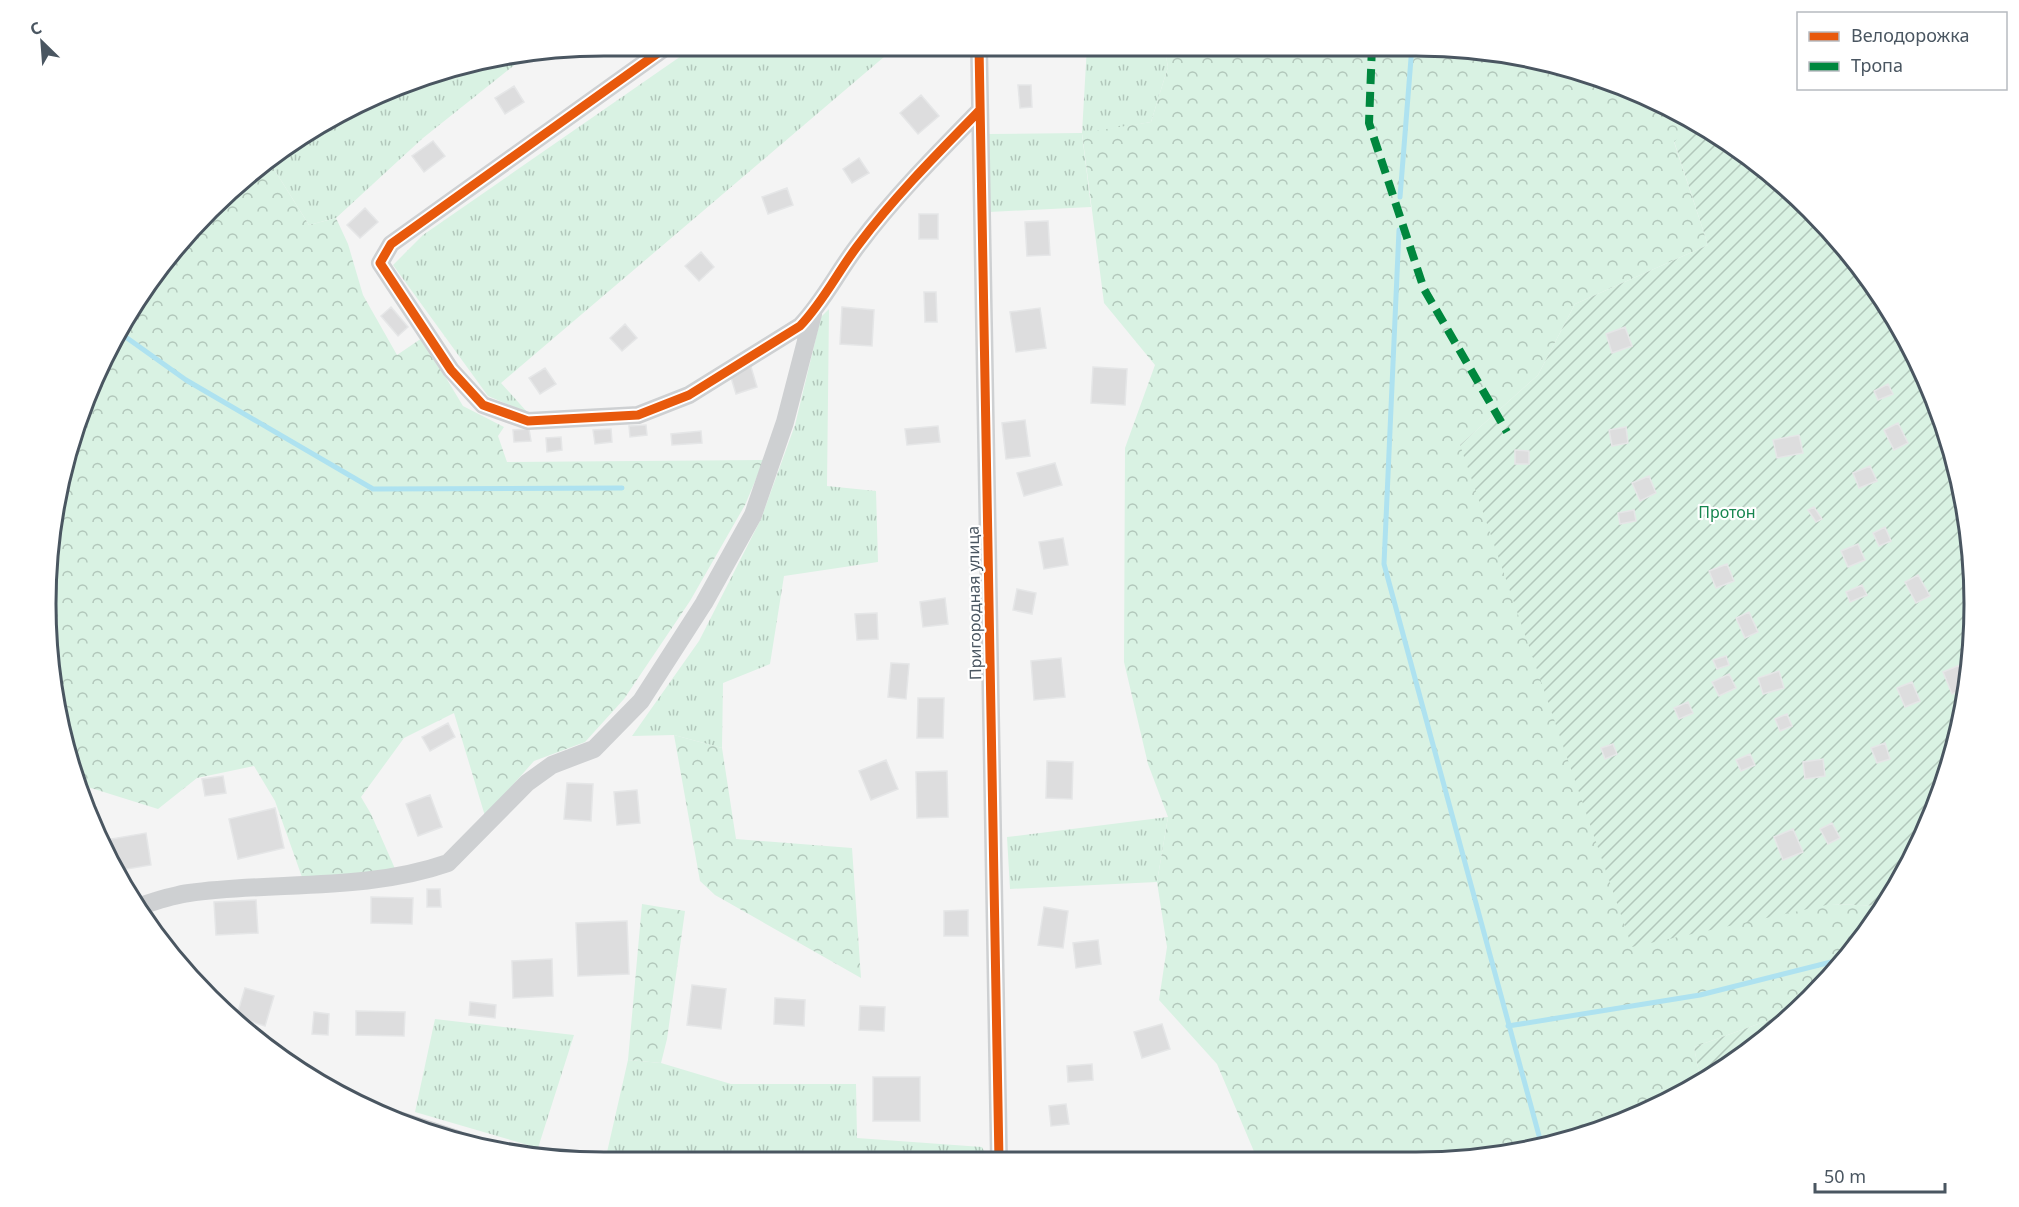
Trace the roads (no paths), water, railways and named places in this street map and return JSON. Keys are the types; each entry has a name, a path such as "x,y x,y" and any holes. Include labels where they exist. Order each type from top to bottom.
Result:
{"street":[{"path":"654,56 391,244 380,264 451,370 483,405 528,421 638,415 689,395 800,326 814,312 859,244 917,174 980,110"},
{"name":"Пригородная улица","path":"980,56 999,1152"},
{"path":"146,904 187,893 385,877 435,868 448,863 527,783 552,765 594,749 641,701 704,603 753,515 785,422 814,312"}],"waterway":[{"path":"1400,197 1411,56"},
{"path":"1399,230 1384,564 1539,1137"},
{"path":"125,337 186,380 373,489 622,488"},
{"path":"1508,1026 1700,995 1830,962"}],"park label":[{"name":"Протон","path":"1727,512"}]}
